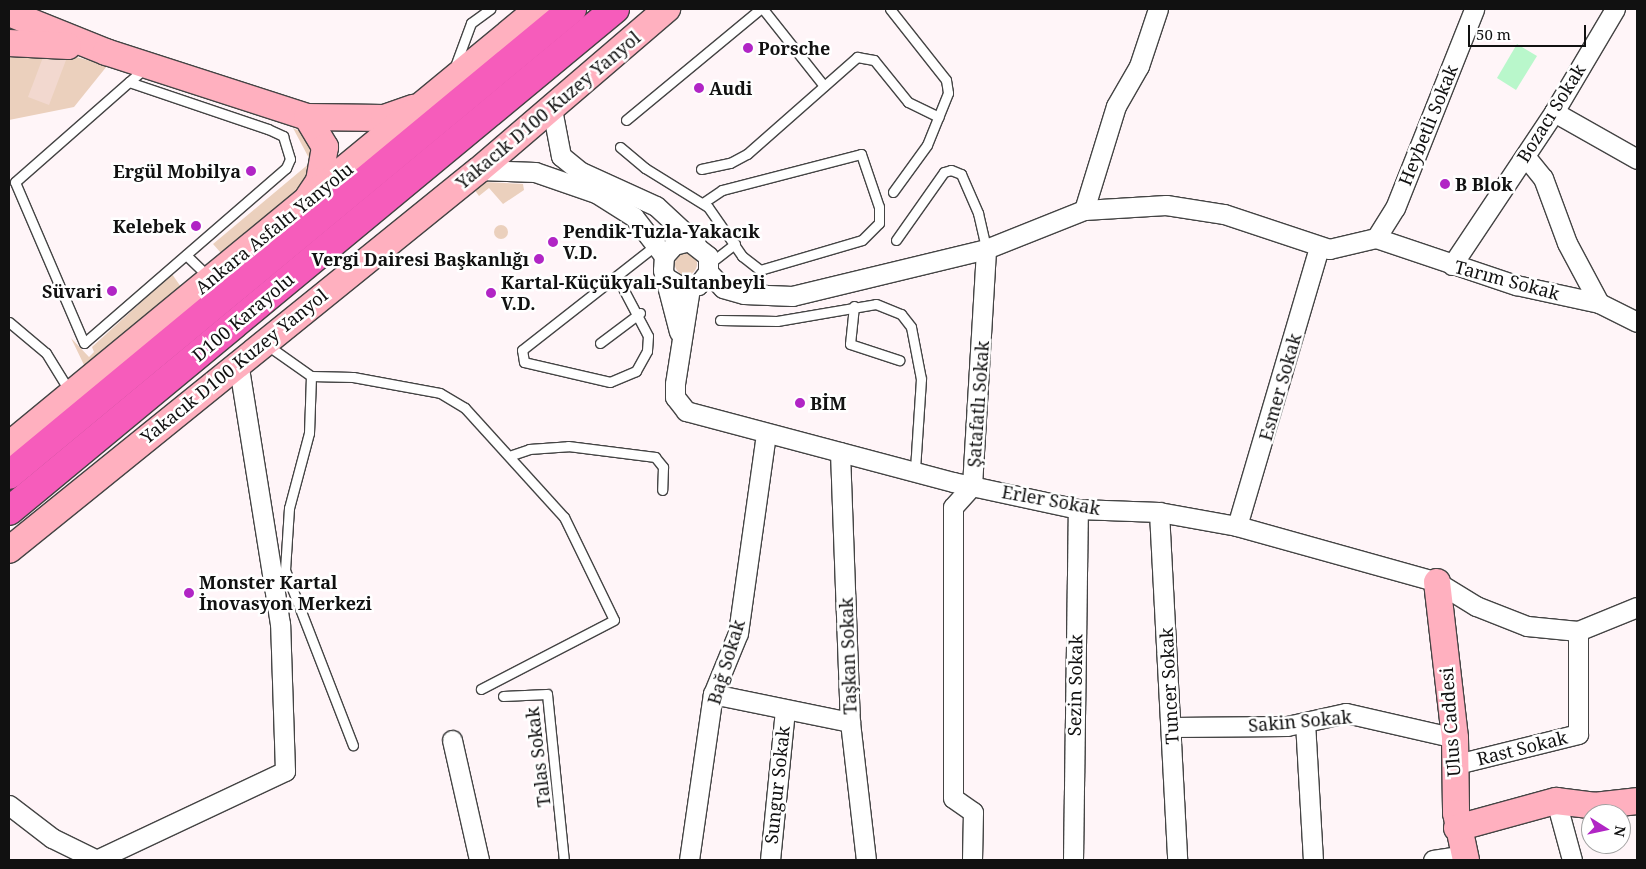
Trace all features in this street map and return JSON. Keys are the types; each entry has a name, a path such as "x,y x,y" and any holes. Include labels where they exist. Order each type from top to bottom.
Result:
{"highway":[{"name":"D100 Karayolu","path":"9,475 572,9"},
{"name":"D100 Karayolu","path":"9,510 615,9"}],"main road":[{"name":"Ankara Asfaltı Yanyolu","path":"9,445 437,95 538,9"},
{"name":"Yakacık D100 Kuzey Yanyol","path":"9,550 262,342 479,170 666,9"},
{"path":"9,13 106,52 138,74 307,117 384,118 437,95"},
{"path":"9,43 106,52"},
{"path":"302,205 319,181 325,158 320,132 307,117"},
{"name":"Ulus Caddesi","path":"1437,582 1455,738 1453,765 1457,828 1465,857"},
{"path":"1457,828 1556,801 1602,806 1637,801"}],"street":[{"path":"1084,210 1116,106 1140,66 1158,9"},
{"name":"Heybetli Sokak","path":"1376,238 1395,208 1474,9"},
{"name":"Bozacı Sokak","path":"1452,265 1554,112 1615,9"},
{"path":"552,109 561,156 581,172 656,206 696,243 709,268 723,288 744,294 792,296 986,249 1084,210 1195,206 1319,247 1376,238"},
{"path":"1554,112 1637,158"},
{"path":"1525,156 1543,178 1567,243 1599,303"},
{"path":"479,170 534,172 569,180 634,217 661,250 665,277 680,336"},
{"name":"Tarım Sokak","path":"1376,238 1452,265 1599,303 1637,322"},
{"path":"661,250 674,245 696,243"},
{"name":"Esmer Sokak","path":"1237,526 1319,247"},
{"name":"Şatafatlı Sokak","path":"972,860 974,812 954,798 953,507 972,486 986,249"},
{"path":"680,336 690,288 709,268"},
{"path":"665,277 676,286 690,288"},
{"name":"Erler Sokak","path":"680,336 675,384 679,405 686,411 766,435 914,470 972,486 1078,509 1159,512 1237,526 1437,582 1476,606 1527,626 1578,631"},
{"path":"9,805 52,838 91,859 285,771 280,624 238,362"},
{"name":"Bağ Sokak","path":"689,860 713,694 738,633 766,435"},
{"name":"Taşkan Sokak","path":"840,452 850,722 866,860"},
{"name":"Sezin Sokak","path":"1073,860 1078,509"},
{"name":"Tuncer Sokak","path":"1159,512 1178,860"},
{"path":"1578,631 1637,607"},
{"name":"Rast Sokak","path":"1453,765 1578,734 1578,631"},
{"path":"713,694 850,722"},
{"name":"Sungur Sokak","path":"770,860 785,710"},
{"name":"Sakin Sokak","path":"1172,727 1305,722 1346,713 1455,738"},
{"path":"1305,722 1313,860"},
{"path":"452,740 479,860"},
{"path":"1556,801 1572,860"},
{"path":"1433,860 1465,857"}],"lane":[{"path":"437,95 471,23 490,9"},
{"path":"626,120 762,9 824,86"},
{"path":"890,9 946,80 948,93 927,145 893,192"},
{"path":"700,169 720,166 747,154 857,57 869,57 908,102 939,117"},
{"path":"138,74 283,136 288,147 286,168 84,343 12,182 138,74"},
{"path":"620,147 645,168 703,203 718,217 751,266 764,271 868,238 876,229 879,207 866,156 722,190 703,203"},
{"path":"896,240 944,172 952,170 961,174 986,249"},
{"path":"709,268 735,244"},
{"path":"618,278 640,313 648,336 647,351 636,371 622,380 610,382 522,359 522,350 618,278 661,250"},
{"path":"186,255 211,279"},
{"path":"720,320 776,321 854,306 886,306 911,327 921,379 914,470"},
{"path":"854,306 850,344 899,360"},
{"path":"600,343 640,313"},
{"path":"9,322 46,354 71,394"},
{"path":"262,342 311,376 353,377 440,393 465,408 512,455 564,517 614,620 481,689"},
{"path":"311,376 309,433 289,508 285,570 353,745"},
{"path":"512,455 529,449 568,446 655,457 663,467 662,490"},
{"name":"Talas Sokak","path":"503,696 547,694 564,860"}],"shaded area":[{"path":"1517,44 1537,56 1516,90 1497,78"},
{"path":"9,52 60,52 107,66 74,107 9,120"},
{"path":"45,52 66,60 49,105 28,97"},
{"path":"293,128 315,139 309,181 221,253 213,244 311,162"},
{"path":"483,182 523,184 524,190 503,204 489,188 479,196 474,189"},
{"path":"498,225 504,225 508,232 504,239 498,239 494,235 494,229"},
{"path":"682,253 690,253 697,260 697,268 690,275 682,275 675,268 675,260"},
{"path":"172,274 181,287 85,367 71,338 89,357 94,352 92,347"}],"place":[{"name":"Porsche","path":"748,48"},
{"name":"Audi","path":"699,88"},
{"name":"Ergül Mobilya","path":"251,171"},
{"name":"B Blok","path":"1445,184"},
{"name":"Kelebek","path":"196,226"},
{"name":"Pendik-Tuzla-Yakacık V.D.","path":"553,242"},
{"name":"Vergi Dairesi Başkanlığı","path":"539,259"},
{"name":"Süvari","path":"112,291"},
{"name":"Kartal-Küçükyalı-Sultanbeyli V.D.","path":"491,293"},
{"name":"BİM","path":"800,403"},
{"name":"Monster Kartal İnovasyon Merkezi","path":"189,593"}]}
